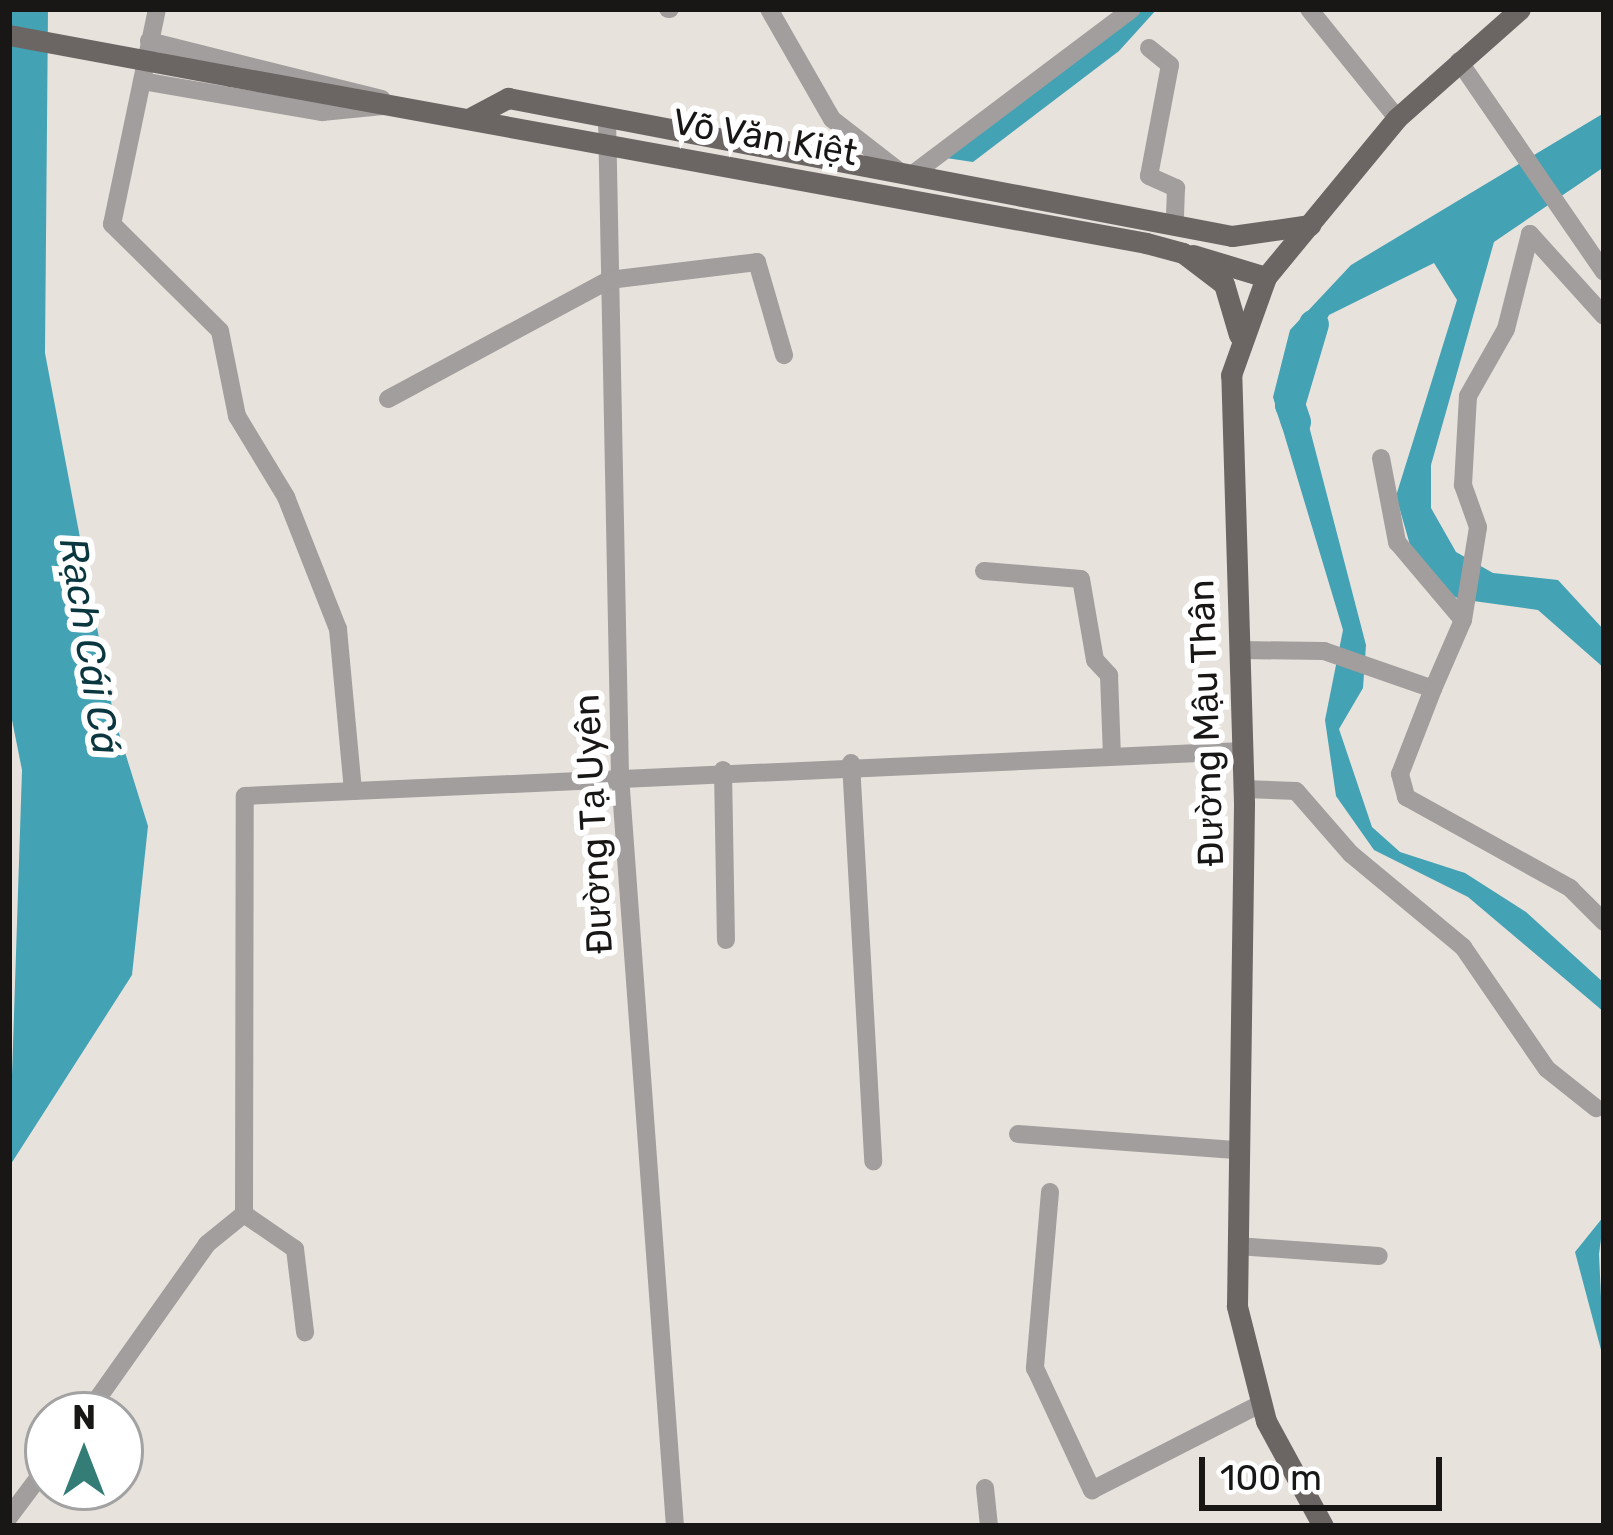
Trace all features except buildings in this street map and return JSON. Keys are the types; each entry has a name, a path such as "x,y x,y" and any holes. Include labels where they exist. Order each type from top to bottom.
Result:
{"main road":[{"name":"Đường Mậu Thân","path":"1323,1526 1260,1404 1243,1354 1237,1246 1243,751 1227,425 1239,336 1266,277 1397,118 1520,9"},
{"name":"Võ Văn Kiệt","path":"9,35 607,142 1183,253 1266,277"},
{"name":"Võ Văn Kiệt","path":"472,117 508,98 1239,236 1311,224"},
{"path":"1182,226 1183,253 1224,284 1239,336"},
{"path":"1239,236 1266,277"}],"street":[{"path":"157,9 112,224 220,331 237,416 332,607 353,790"},
{"path":"769,9 832,119 906,173 1132,9"},
{"path":"1309,9 1397,118"},
{"path":"149,41 268,62 393,104"},
{"path":"1149,48 1170,65 1149,176 1175,188 1182,226"},
{"path":"1459,61 1604,272"},
{"path":"142,81 322,112 393,104"},
{"name":"Đường Tạ Uyên","path":"607,117 620,776 675,1526"},
{"path":"1604,316 1530,234 1506,329 1468,396 1463,485 1478,526 1463,620 1400,774 1406,797 1570,888 1604,922"},
{"path":"388,399 609,280 757,262 784,355"},
{"path":"1381,458 1397,542 1463,620"},
{"path":"984,572 1081,579 1095,660 1108,675 1112,754"},
{"path":"1240,650 1324,651 1433,688"},
{"path":"244,1214 245,796 851,763 1243,751"},
{"path":"851,763 873,1161"},
{"path":"722,770 726,940"},
{"path":"1243,790 1296,791 1351,854 1463,947 1547,1069 1596,1108"},
{"path":"1018,1134 1238,1150"},
{"path":"1050,1192 1035,1368 1092,1490 1260,1404"},
{"path":"244,1214 295,1250 305,1332"},
{"path":"103,1391 207,1244 244,1214"},
{"path":"1237,1246 1378,1256"},
{"path":"985,1489 989,1526"}],"water":[{"name":"Rạch Cái Cá","path":"9,9 48,9 45,353 114,717 148,826 132,975 9,1167 22,770 9,705"},
{"path":"1137,9 1157,9 1119,51 973,162 946,158"},
{"path":"1604,113 1604,167 1494,242 1431,465 1431,508 1456,552 1493,573 1558,580 1604,630 1604,668 1538,610 1459,599 1431,583 1410,545 1396,496 1457,300 1434,263 1329,315 1296,376 1366,645 1363,688 1339,729 1372,827 1400,852 1465,873 1526,912 1604,983 1604,1012 1468,897 1374,850 1336,796 1325,720 1343,630 1273,397 1290,330 1351,265"},
{"path":"1604,1216 1599,1254 1604,1361 1575,1252"}],"waterway":[{"path":"1296,422 1290,405 1314,324"}]}
